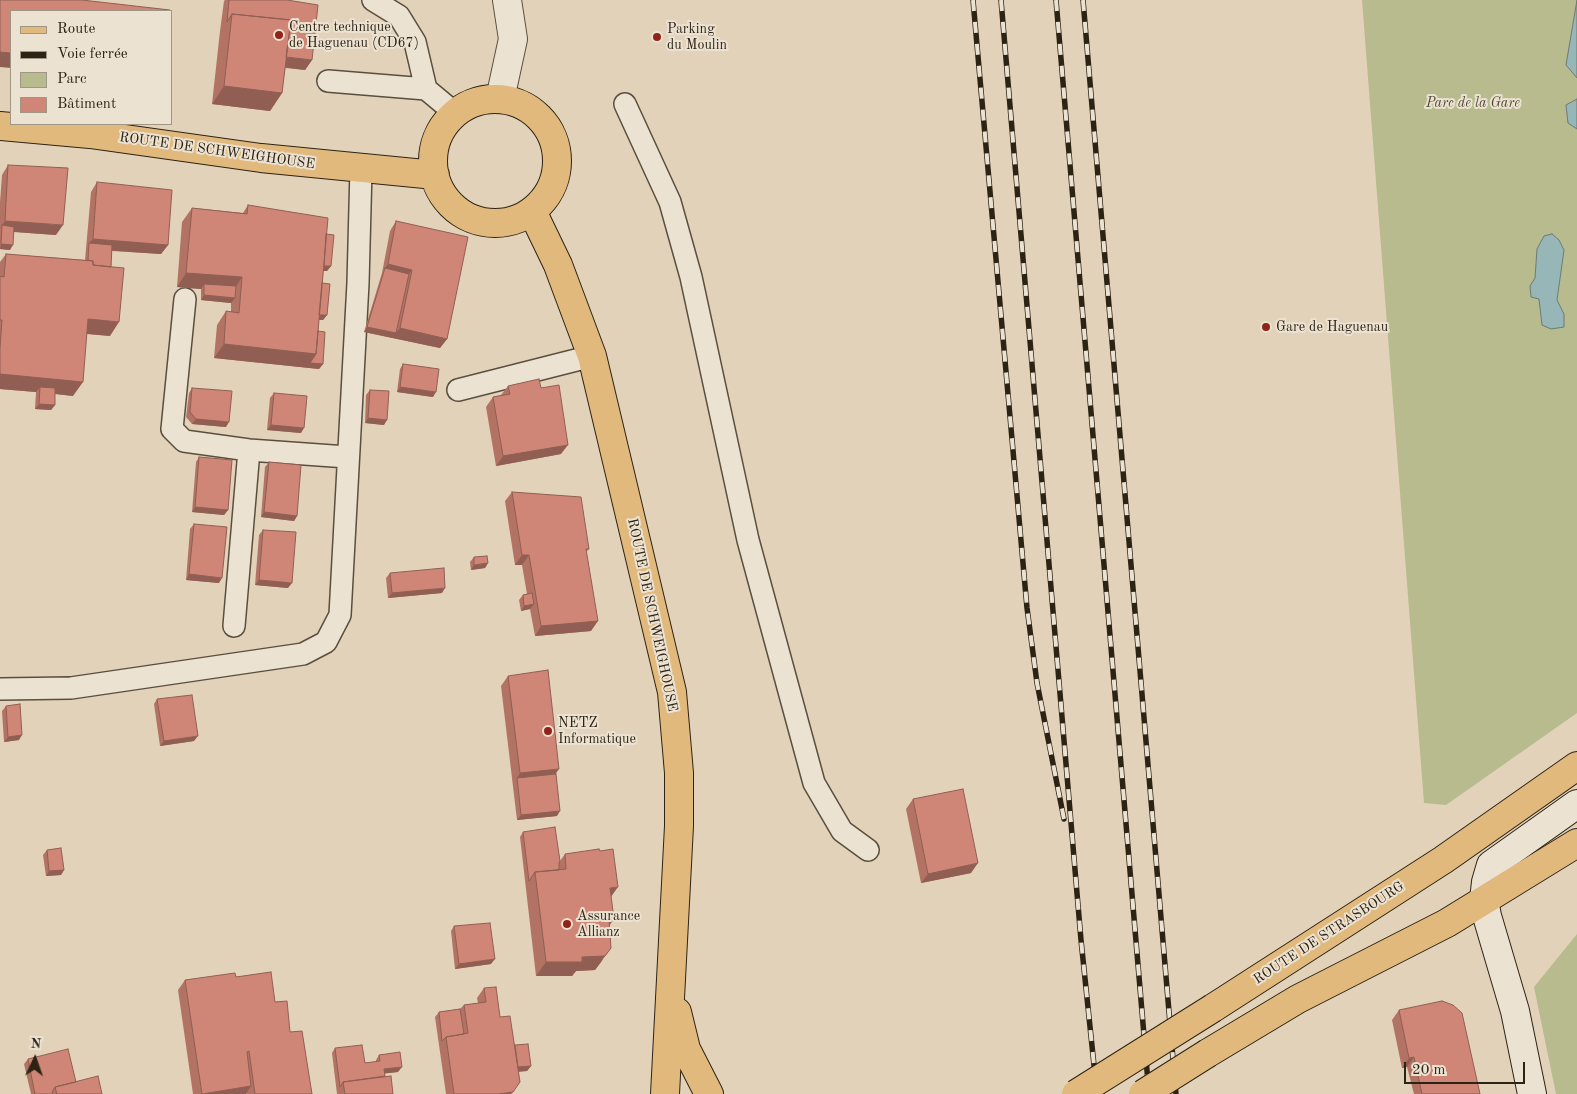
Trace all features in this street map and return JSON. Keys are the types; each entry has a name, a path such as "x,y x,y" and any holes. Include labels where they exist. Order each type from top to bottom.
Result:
{"main road":[{"path":"500,99 532,110 544,122 552,136 558,156 556,176 548,195 532,211 516,220 495,224 475,220 457,211 442,195 435,175 433,157 437,138 447,121 480,101 500,99"},
{"name":"ROUTE DE SCHWEIGHOUSE","path":"0,126 90,134 261,158 435,175"},
{"name":"ROUTE DE SCHWEIGHOUSE","path":"532,211 562,274 592,356 662,647 673,701 680,773 679,826 671,942 664,1094"},
{"name":"ROUTE DE STRASBOURG","path":"1076,1094 1443,860 1577,766"},
{"path":"1143,1094 1298,999 1447,923 1577,844"},
{"path":"671,942 676,1006 686,1049 709,1094"}],"street":[{"path":"500,99 512,39 507,0"},
{"path":"1532,1094 1515,1011 1486,916 1484,900 1486,882 1492,865 1577,804"}],"lane":[{"path":"373,0 399,16 415,42 426,89"},
{"path":"328,81 426,89 456,114"},
{"path":"625,104 670,202 691,278 748,540 814,783 842,831 868,850"},
{"path":"0,689 71,688 303,654 326,642 340,615 347,457 358,283 361,169"},
{"path":"184,299 172,429 184,441 249,450 347,457"},
{"path":"458,390 592,356"},
{"path":"234,626 249,450"}],"green space":[{"name":"Parc de la Gare","path":"1362,0 1577,0 1577,713 1446,805 1424,803"},
{"path":"1577,934 1577,1094 1556,1094 1534,987"}],"water":[{"path":"1577,0 1577,78 1566,65"},
{"path":"1577,99 1577,129 1568,123 1566,105"},
{"path":"1552,234 1559,240 1564,250 1557,300 1564,314 1564,327 1551,329 1542,325 1539,299 1531,297 1530,286 1535,278 1537,249 1544,236"}],"building":[{"path":"0,0 82,0 170,10 10,10 10,53 0,52"},
{"path":"229,0 287,0 318,5 312,60 286,57 291,20 232,14 227,22"},
{"path":"232,14 291,20 282,93 224,86"},
{"path":"8,165 68,168 63,225 5,221"},
{"path":"97,182 172,190 168,245 93,239"},
{"path":"248,205 328,218 316,354 224,344 226,311 239,313 242,277 186,273 192,208 247,214"},
{"path":"396,221 468,237 447,339 400,328 412,270 388,264"},
{"path":"2,225 14,227 13,245 1,244"},
{"path":"326,234 334,235 331,266 324,266"},
{"path":"89,243 112,245 111,267 93,265 93,261 88,260"},
{"path":"6,254 93,261 93,265 124,268 119,322 88,319 83,382 0,374 2,320 0,320 0,276 4,277"},
{"path":"385,268 409,274 396,333 367,327"},
{"path":"322,283 330,284 327,315 319,315"},
{"path":"204,284 236,286 235,298 204,295"},
{"path":"318,331 325,332 323,364 310,363 316,354"},
{"path":"403,364 439,369 436,392 400,387"},
{"path":"539,379 541,388 559,385 568,445 503,456 493,397 510,394 508,386"},
{"path":"40,387 55,388 55,405 39,404"},
{"path":"192,388 232,391 229,422 196,419 190,412"},
{"path":"370,390 389,391 387,420 368,418"},
{"path":"274,393 307,396 304,428 271,425"},
{"path":"199,457 232,460 228,510 195,507"},
{"path":"269,462 301,465 297,516 264,512"},
{"path":"512,492 581,497 589,549 586,549 598,621 541,626 529,555 522,555"},
{"path":"194,524 227,527 222,578 189,574"},
{"path":"263,530 296,532 292,583 259,580"},
{"path":"487,556 488,563 474,565 474,557"},
{"path":"444,568 445,588 392,593 390,573"},
{"path":"532,593 534,604 524,606 523,595"},
{"path":"548,670 559,769 520,773 508,676"},
{"path":"192,695 198,736 164,741 157,699"},
{"path":"20,704 22,735 8,737 6,706"},
{"path":"556,774 560,811 521,815 517,778"},
{"path":"963,789 978,863 928,874 913,799"},
{"path":"555,827 560,861 559,870 535,872 529,881 523,832"},
{"path":"61,848 64,870 49,871 47,850"},
{"name":"Assurance Allianz","path":"599,849 600,851 613,849 618,887 610,888 614,919 609,920 611,948 605,956 582,957 582,962 546,962 535,872 566,869 565,854"},
{"path":"490,923 495,959 459,964 454,926"},
{"path":"271,972 275,1002 287,1001 290,1032 302,1031 312,1094 255,1094 249,1051 247,1052 251,1086 202,1094 185,980 235,973 236,977"},
{"path":"496,987 500,1017 510,1016 520,1082 513,1092 454,1094 446,1037 468,1033 464,1005 486,1002 484,988"},
{"path":"1442,1001 1453,1005 1462,1013 1480,1094 1422,1094 1414,1057 1409,1058 1399,1010"},
{"path":"460,1009 464,1034 446,1037 442,1041 439,1012"},
{"path":"528,1044 531,1066 518,1067 515,1045"},
{"path":"362,1045 365,1063 380,1061 379,1055 400,1052 402,1067 384,1069 385,1076 343,1082 340,1087 335,1048"},
{"path":"68,1049 76,1082 55,1087 52,1092 53,1094 35,1094 28,1059"},
{"path":"98,1076 102,1094 57,1094 55,1087"},
{"path":"391,1076 393,1094 345,1094 343,1082"}],"railway":[{"path":"973,0 1027,608 1037,683 1064,819"},
{"path":"1001,0 1081,940 1097,1094"},
{"path":"1056,0 1149,1094"},
{"path":"1083,0 1176,1094"}],"place":[{"name":"Centre technique de Haguenau (CD67)","path":"279,35"},
{"name":"Parking du Moulin","path":"657,37"},
{"name":"Gare de Haguenau","path":"1266,327"},
{"name":"NETZ Informatique","path":"548,731"},
{"name":"Assurance Allianz","path":"567,924"}]}
